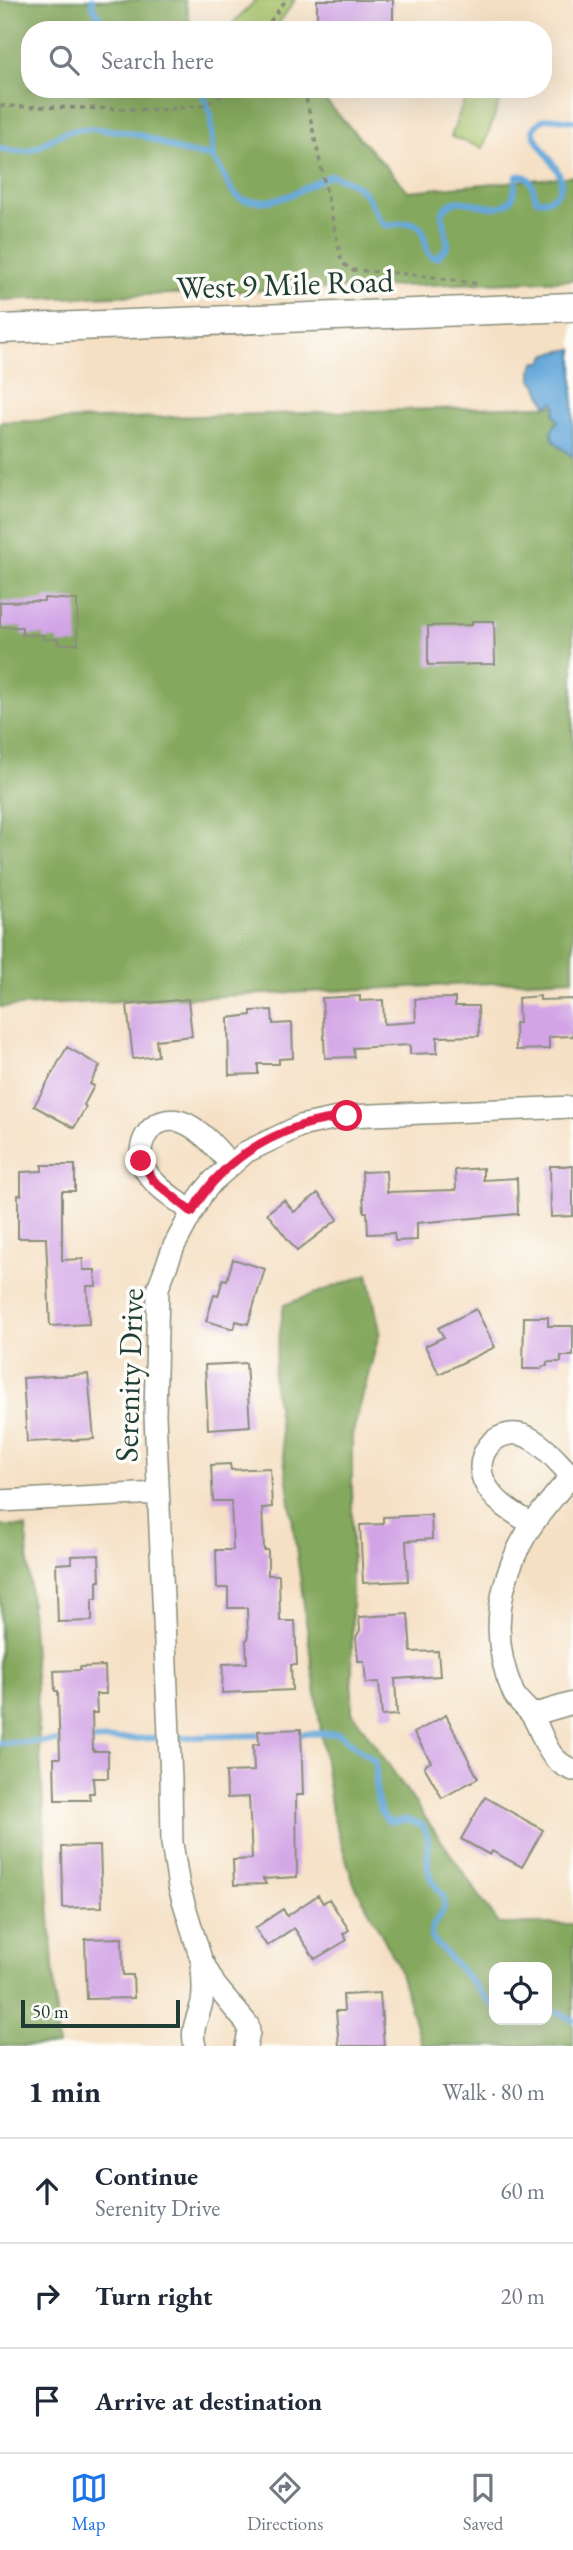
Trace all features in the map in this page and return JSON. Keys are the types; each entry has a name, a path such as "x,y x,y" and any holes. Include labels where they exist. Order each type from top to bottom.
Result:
{"street":[{"name":"West 9 Mile Road","path":"0,329 573,307"},
{"name":"Serenity Drive","path":"246,2046 248,2025 215,1985 201,1958 179,1886 172,1843 172,1780 155,1415 158,1287 174,1246 212,1181 246,1152 300,1126 347,1116 573,1107"},
{"path":"192,1212 162,1189 144,1167 140,1149 148,1132 164,1121 184,1122 200,1134 230,1165"},
{"path":"532,1524 504,1506 488,1488 482,1471 483,1455 488,1446 495,1439 507,1434 527,1436 573,1476 532,1524 519,1544 500,1597 498,1629 501,1657 514,1696 532,1716 545,1745 554,1757 573,1770"},
{"path":"0,1501 158,1493"},
{"path":"532,1716 573,1703"},
{"name":"Serenity Drive","path":"195,2046 193,2025 202,2002 203,1990 201,1958"}],"path":[{"path":"271,21 286,0"},
{"path":"0,106 163,110 204,105 220,98"},
{"path":"306,98 342,263 353,270 410,274 492,286"}],"green space":[{"path":"0,0 185,0 190,21 21,21 21,98 323,98 408,191 573,176 573,280 0,300"},
{"path":"256,0 295,0 280,21 235,21"},
{"path":"465,98 501,98 483,148 451,137"},
{"path":"573,405 573,979 0,1007 0,422"},
{"path":"368,1274 380,1331 352,1436 352,1712 499,1924 573,1924 573,2046 422,2046 397,1963 353,1881 332,1813 273,1377 284,1305"},
{"path":"0,1526 26,1527 58,2046 0,2046"}],"water":[{"path":"573,349 573,457 553,438 553,428 558,421 554,414 556,406 553,402 547,406 532,380 532,369 536,362 542,362 547,354"}],"building":[{"path":"317,0 393,0 393,21 317,21"},
{"path":"44,598 77,600 78,644 58,644 58,639 43,639 43,635 22,635 22,627 0,627 0,602 44,601"},
{"path":"472,621 494,621 495,664 428,665 428,626 472,625"},
{"path":"360,996 360,1001 383,1000 384,1024 416,1022 415,999 455,998 455,1006 478,1006 479,1036 437,1037 437,1053 410,1054 410,1045 353,1048 354,1057 325,1058 322,998"},
{"path":"540,996 540,1000 573,999 573,1036 549,1037 549,1049 516,1050 518,998"},
{"path":"188,999 192,1036 156,1040 158,1056 133,1059 127,1005"},
{"path":"272,1010 273,1024 292,1023 293,1058 279,1059 279,1064 258,1064 258,1074 229,1075 228,1018 251,1015 251,1011"},
{"path":"67,1047 100,1066 90,1084 94,1086 84,1105 86,1107 74,1128 34,1106"},
{"path":"42,1165 75,1165 75,1191 62,1191 62,1260 83,1259 83,1270 95,1270 96,1286 87,1286 89,1324 50,1326 46,1238 18,1238 21,1172 42,1171"},
{"path":"550,1166 573,1166 573,1216 551,1217"},
{"path":"483,1168 483,1180 517,1178 518,1214 417,1223 417,1240 395,1241 394,1233 368,1234 362,1172 386,1171 387,1192 456,1190 455,1170"},
{"path":"318,1193 338,1219 297,1251 267,1213 284,1200 294,1212"},
{"path":"233,1259 265,1269 248,1324 236,1321 234,1329 206,1321 214,1295 218,1296 223,1279 227,1280"},
{"path":"476,1309 495,1347 439,1374 425,1346 444,1337 438,1328"},
{"path":"524,1317 548,1317 548,1326 573,1326 573,1356 561,1356 561,1362 547,1362 547,1366 541,1369 523,1369"},
{"path":"246,1363 250,1426 208,1429 205,1365"},
{"path":"88,1374 94,1439 27,1442 23,1378"},
{"path":"230,1464 231,1470 270,1468 272,1507 262,1508 264,1550 268,1550 268,1575 279,1575 280,1621 295,1621 297,1665 291,1665 292,1690 222,1693 223,1664 247,1663 248,1639 247,1608 228,1608 228,1588 217,1588 216,1550 233,1550 231,1501 213,1501 211,1465"},
{"path":"431,1515 432,1539 406,1541 408,1581 363,1583 360,1525 383,1524 383,1517"},
{"path":"99,1555 100,1581 97,1581 97,1599 92,1599 92,1621 58,1622 56,1564 71,1563 71,1556"},
{"path":"408,1614 411,1652 438,1651 440,1676 395,1679 397,1715 382,1716 379,1682 366,1683 364,1661 358,1661 356,1637 360,1630 359,1617"},
{"path":"105,1666 106,1694 96,1694 97,1713 92,1713 93,1751 108,1751 108,1778 93,1778 94,1793 89,1793 90,1800 55,1800 54,1758 60,1758 58,1691 55,1691 54,1671"},
{"path":"446,1715 478,1778 442,1798 424,1766 431,1762 414,1733"},
{"path":"301,1729 303,1795 296,1795 297,1877 263,1879 266,1884 234,1885 233,1860 252,1859 249,1797 227,1798 226,1772 254,1771 253,1745 259,1744 258,1731"},
{"path":"485,1797 543,1830 522,1867 492,1851 490,1855 461,1839"},
{"path":"100,1846 102,1907 63,1908 62,1847"},
{"path":"318,1895 323,1903 329,1899 349,1930 343,1934 347,1940 315,1959 294,1928 267,1946 255,1928 283,1909 287,1916"},
{"path":"122,1938 123,1975 133,1975 134,1998 87,1999 85,1939"},
{"path":"380,1993 384,2046 339,2046 336,2011 344,2011 343,1995"}],"waterway":[{"path":"92,0 102,21"},
{"path":"204,98 211,115 213,158"},
{"path":"0,148 32,150 59,135 76,130 131,133 185,152 211,157 233,192 239,198 249,201 278,199 331,175 360,189 385,225 408,223 419,226 429,254 438,257 448,245 442,213 448,205 464,202 501,206 512,199 517,176 530,180 537,200 548,200 557,194 561,186 560,178 533,130 546,119 573,121"},
{"path":"296,1734 338,1733 376,1762 378,1803 384,1817 390,1822 406,1820 423,1825 427,1837 429,1874 442,1894 444,1903 444,1908 432,1928 431,1937 489,2001"},
{"path":"86,1740 264,1735"},
{"path":"0,1743 68,1741"},
{"path":"552,2011 573,2020"}],"route":[{"path":"141,1161 148,1174 162,1189 192,1212 212,1181 246,1152 300,1126 347,1116"}]}
